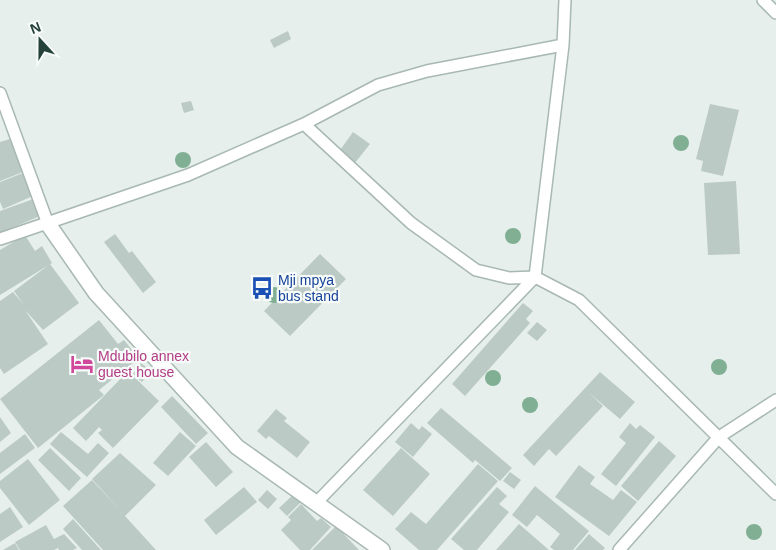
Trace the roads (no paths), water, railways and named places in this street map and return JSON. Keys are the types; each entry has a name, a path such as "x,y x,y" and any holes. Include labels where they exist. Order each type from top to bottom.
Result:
{"street":[{"path":"48,224 96,293 237,447 382,550"}],"lane":[{"path":"317,502 535,277 563,45 565,0"},
{"path":"763,0 776,13"},
{"path":"0,239 188,175 304,124 378,85 427,71 563,45"},
{"path":"0,93 48,224"},
{"path":"304,124 410,223 476,270 509,278 535,277 579,300 776,494"},
{"path":"619,550 719,437 776,400"}],"place":[{"name":"Mji mpya bus stand","path":"262,288"},
{"name":"Mdubilo annex guest house","path":"82,364"}]}
